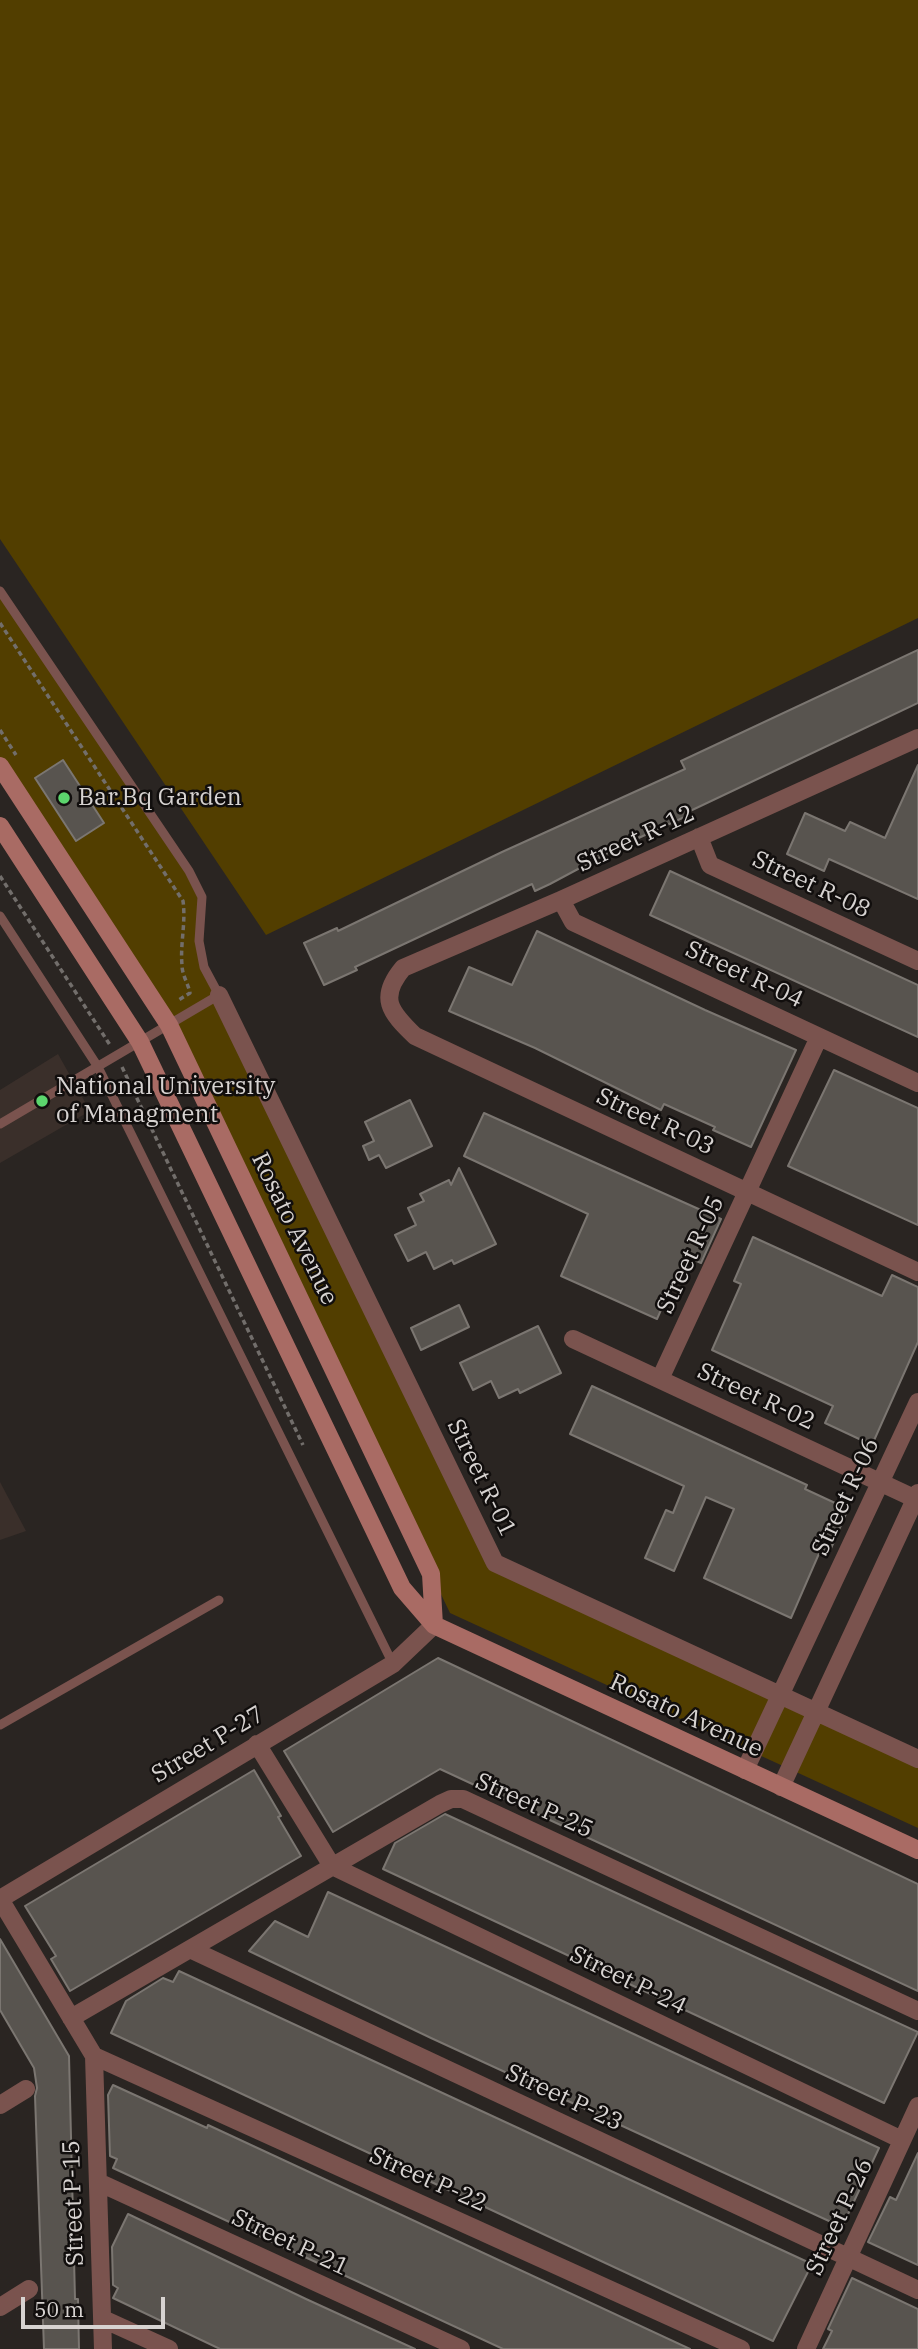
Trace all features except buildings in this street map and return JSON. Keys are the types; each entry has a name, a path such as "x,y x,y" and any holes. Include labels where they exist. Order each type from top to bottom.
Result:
{"street":[{"name":"Street R-12","path":"388,997 392,982 404,968 918,738"},
{"name":"Rosato Avenue","path":"0,766 169,1025 431,1574 434,1625"},
{"name":"Rosato Avenue","path":"0,826 140,1042 402,1588 434,1625 918,1850"},
{"name":"Street R-08","path":"699,837 710,865 918,961"},
{"name":"Street R-04","path":"561,900 573,922 918,1083"},
{"name":"Street R-01","path":"219,995 495,1563 918,1759"},
{"name":"Street R-03","path":"388,997 395,1018 415,1036 918,1272"},
{"name":"Street R-05","path":"660,1379 818,1037"},
{"name":"Street R-02","path":"573,1339 880,1483 917,1497"},
{"name":"Street R-06","path":"745,1770 918,1402"},
{"path":"781,1787 917,1497"},
{"name":"Street P-27","path":"0,1899 393,1664 434,1625"},
{"path":"257,1744 332,1866"},
{"name":"Street P-25","path":"71,2018 451,1799 463,1799 918,2011"},
{"name":"Street P-24","path":"332,1866 902,2140"},
{"path":"0,1899 94,2056"},
{"name":"Street P-23","path":"190,1949 918,2290"},
{"name":"Street P-15","path":"94,2056 103,2349"},
{"name":"Street P-22","path":"94,2056 741,2349"},
{"path":"0,2105 26,2089"},
{"name":"Street P-26","path":"806,2349 918,2106"},
{"name":"Street P-21","path":"98,2182 461,2349"},
{"path":"0,2307 29,2289"},
{"path":"103,2319 169,2349"}],"lane":[{"path":"0,591 189,871 201,897 199,941 204,967 219,995 0,1124"},
{"path":"0,916 98,1066 393,1664"},
{"path":"0,1725 219,1600"}],"path":[{"path":"0,623 183,901 181,962 182,973 190,993 177,1001"}],"shaded area":[{"path":"0,0 918,0 918,618 266,935 0,539"},
{"path":"0,591 202,897 204,967 495,1563 918,1759 918,1828 450,1613 169,1025 0,766"},
{"name":"National University of Managment","path":"58,1054 90,1111 0,1163 0,1090"},
{"path":"0,1482 26,1531 0,1540"}],"place":[{"name":"Bar.Bq Garden","path":"64,798"},
{"name":"National University of Managment","path":"42,1101"}]}
